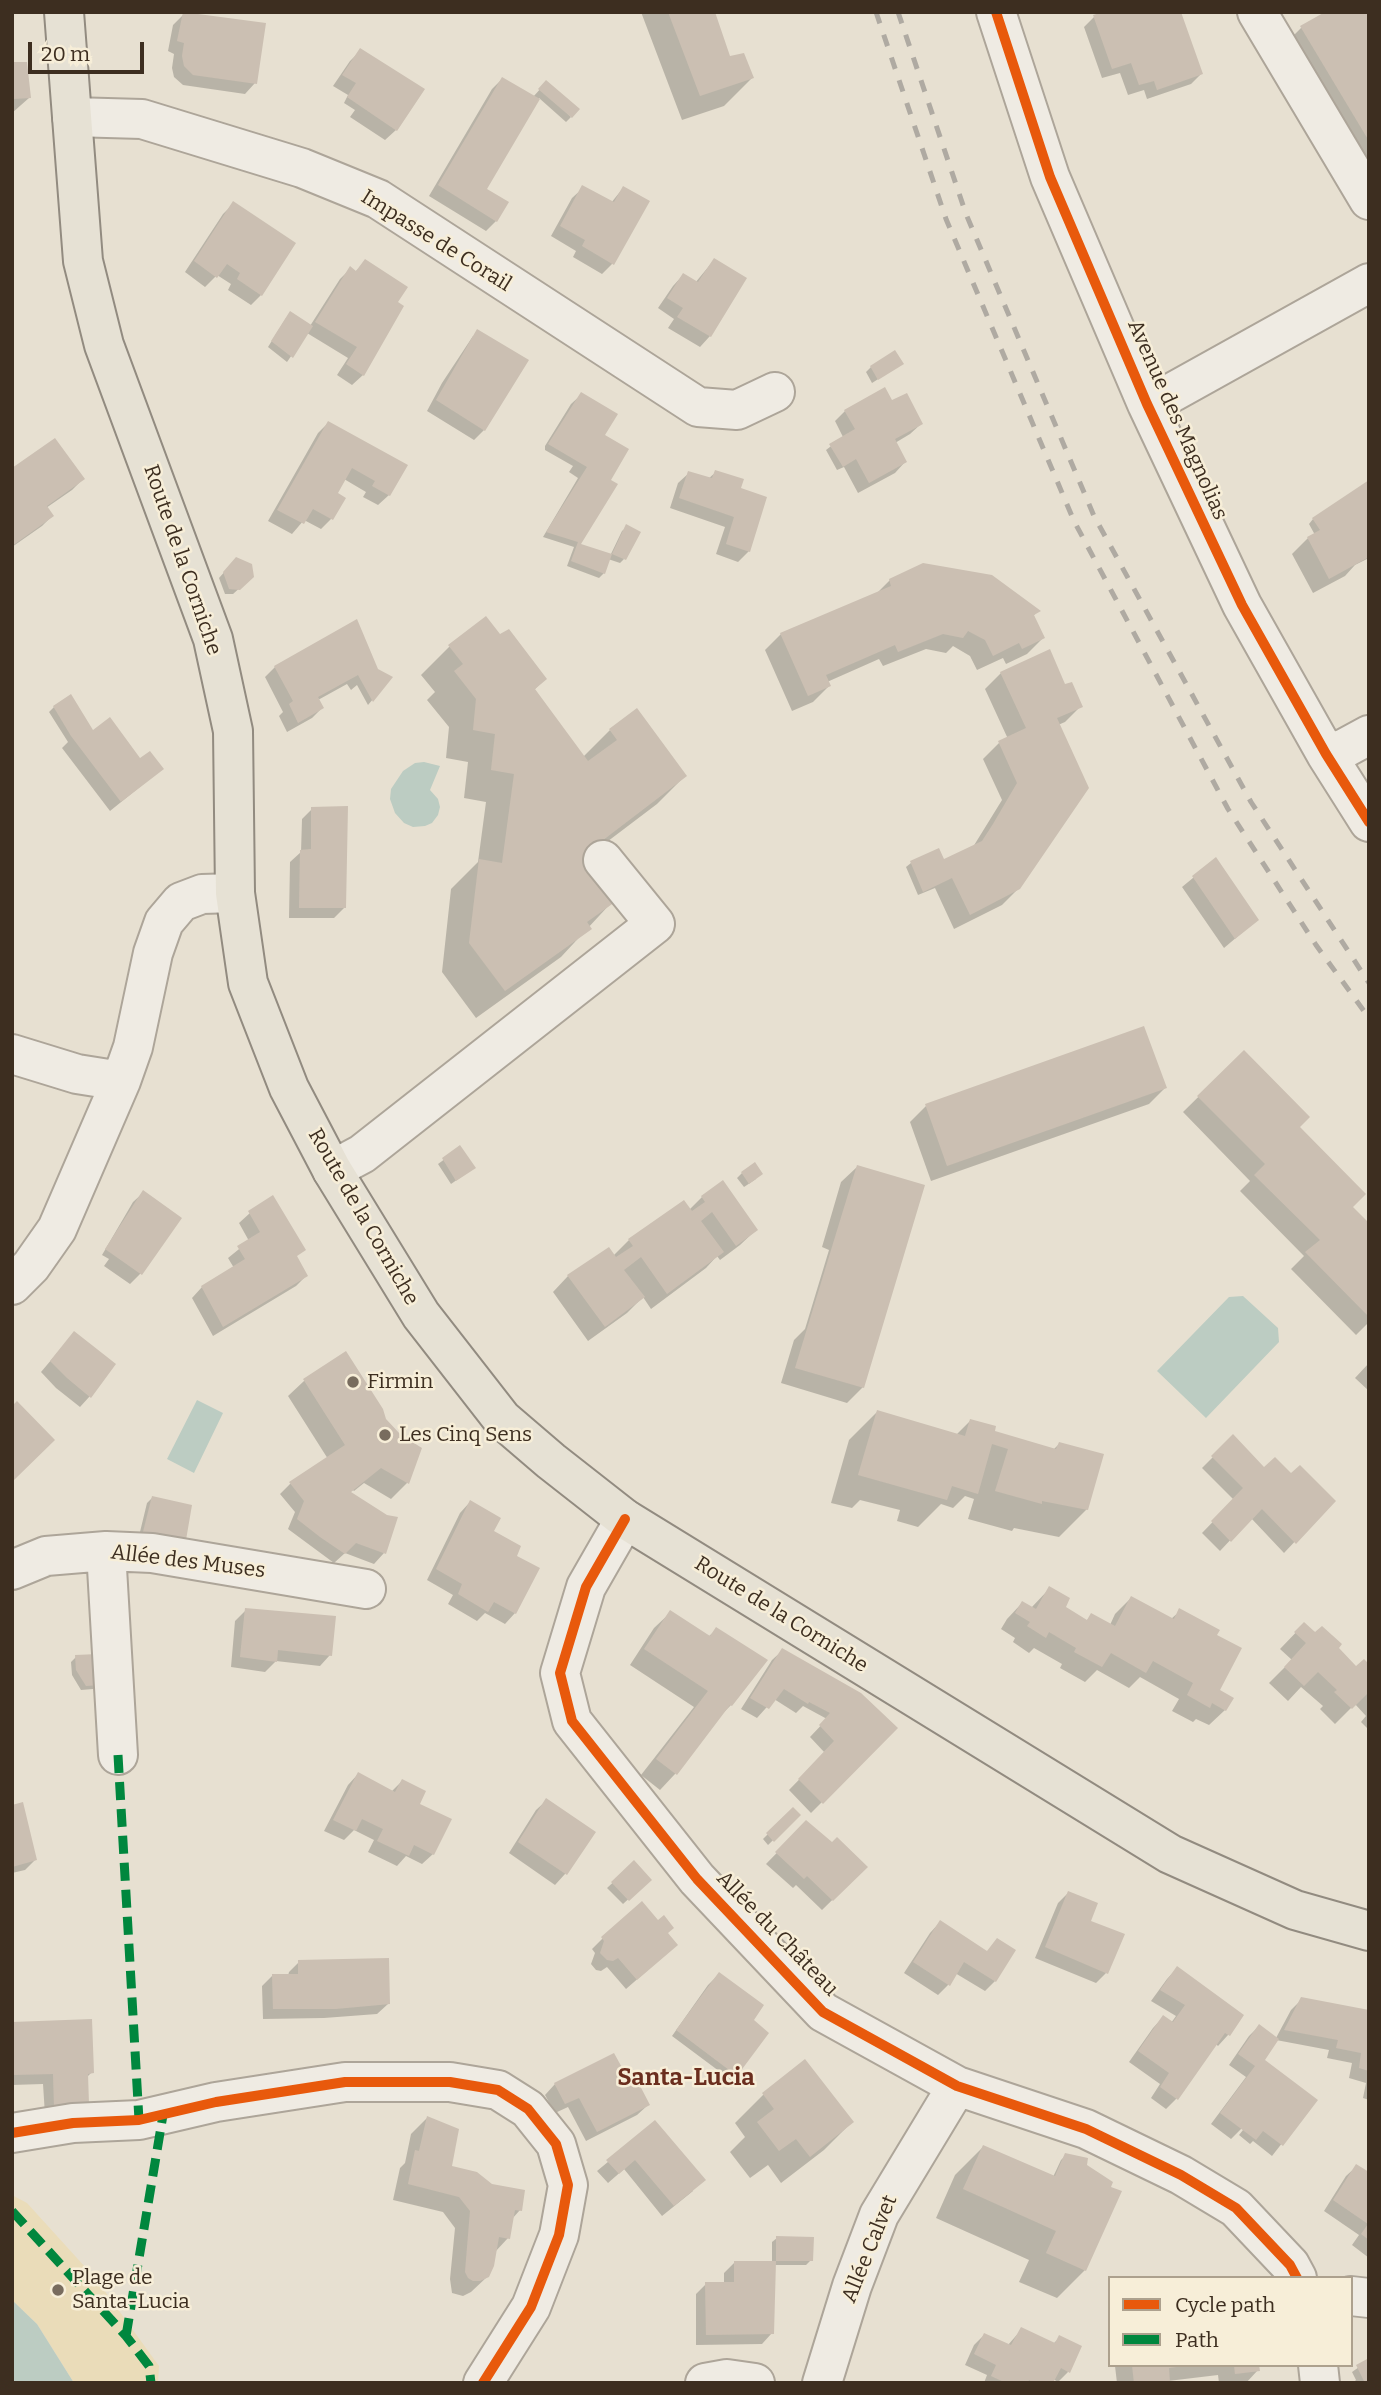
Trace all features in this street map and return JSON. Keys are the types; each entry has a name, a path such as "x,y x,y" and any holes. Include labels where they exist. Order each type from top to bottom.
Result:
{"main road":[{"name":"Route de la Corniche","path":"64,12 83,261 104,345 214,639 233,732 235,893 247,983 289,1088 332,1170 421,1315 502,1419 625,1519 1170,1854 1296,1910 1369,1931"}],"street":[{"name":"Avenue des Magnolias","path":"996,12 1050,177 1147,404 1242,605 1326,754 1369,822"},
{"path":"1257,12 1369,200"},
{"name":"Impasse de Corail","path":"72,117 142,119 302,168 378,199 698,407 737,410 775,392"},
{"path":"1147,404 1369,283"},
{"path":"1326,754 1345,748 1369,735"},
{"path":"332,1170 362,1154 655,924 603,860"},
{"path":"18,1269 57,1229 121,1080 133,1047 153,953 164,922 181,902 202,894 235,893"},
{"path":"12,1054 77,1074 121,1080"},
{"name":"Allée du Château","path":"625,1519 586,1587 561,1673 572,1721 697,1879 823,2012 957,2087 1086,2129 1181,2175 1236,2208 1290,2264 1296,2276"},
{"path":"106,1551 118,1755"},
{"name":"Allée des Muses","path":"12,1570 46,1556 106,1551 152,1553 366,1589"},
{"path":"12,2133 73,2123 139,2120 216,2102 345,2082 450,2082 498,2090 528,2109 556,2144 568,2186 559,2235 531,2307 482,2383"},
{"name":"Allée Calvet","path":"822,2383 852,2286 879,2215 957,2087"},
{"path":"705,2383 727,2379 755,2383"}],"sand":[{"name":"Plage de Santa-Lucia","path":"12,2195 27,2203 96,2279 159,2366 158,2383 74,2383 37,2324 12,2300"}],"shaded area":[{"path":"415,763 440,766 430,790 438,799 440,807 432,823 413,827 404,823 395,813 390,799 391,789 403,771"},
{"path":"1243,1296 1278,1328 1279,1342 1206,1418 1157,1371 1229,1297"},
{"path":"197,1400 223,1413 194,1473 167,1459"},
{"path":"12,2300 37,2324 74,2383 12,2383"}],"building":[{"path":"183,12 266,23 257,84 193,75 184,66 184,43 177,41"},
{"path":"668,12 715,12 730,56 744,53 754,78 700,96"},
{"path":"1103,12 1181,12 1203,74 1157,90 1154,81 1139,85 1131,63 1112,69 1093,15"},
{"path":"1325,12 1369,12 1369,141 1300,26"},
{"path":"360,48 425,89 397,131 347,97 356,83 342,75"},
{"path":"12,62 27,62 31,98 12,99"},
{"path":"502,77 540,99 487,189 509,202 497,222 438,185"},
{"path":"546,80 580,109 572,118 538,89"},
{"path":"582,185 614,202 623,186 650,201 614,265 582,246 585,240 560,226"},
{"path":"233,201 296,243 262,296 237,279 240,273 227,264 217,278 194,261"},
{"path":"714,258 747,278 711,337 677,317 683,308 667,298 683,273 698,282"},
{"path":"365,259 408,287 398,302 404,306 364,376 346,364 357,347 315,322 350,266 356,271"},
{"path":"290,311 313,326 293,358 271,341"},
{"path":"477,329 529,360 485,431 436,400"},
{"path":"895,350 904,364 878,380 870,366"},
{"path":"885,387 892,400 907,393 923,424 895,439 907,462 869,483 856,459 843,467 829,444 855,429 844,410"},
{"path":"581,392 618,414 605,435 629,449 611,480 618,484 581,544 612,554 605,574 571,561 578,542 546,532 587,467 548,444"},
{"path":"328,421 408,465 390,496 372,486 375,481 352,468 338,493 346,498 333,520 313,509 304,524 277,510"},
{"path":"55,438 85,479 47,506 54,516 12,546 12,468"},
{"path":"715,470 744,479 741,488 767,497 750,552 726,544 734,517 679,498 688,471 712,478"},
{"path":"1369,480 1369,557 1329,579 1307,537 1320,530 1312,518"},
{"path":"626,524 641,532 626,560 612,554"},
{"path":"236,557 252,564 254,577 240,590 229,589 223,572"},
{"path":"923,563 992,575 1041,611 1034,615 1045,638 1022,649 1019,643 993,656 985,640 968,631 963,638 943,634 898,652 895,645 826,675 831,686 808,696 780,633 891,586 889,579"},
{"path":"486,616 500,634 509,629 547,679 535,689 588,761 617,740 609,729 637,708 687,776 594,847 615,902 587,922 592,929 505,991 469,943 479,859 502,863 514,774 491,770 495,734 473,730 476,699 454,671 463,664 448,645"},
{"path":"357,619 378,669 393,677 373,702 358,675 318,697 324,708 298,723 289,704 293,701 274,666"},
{"path":"1050,649 1065,684 1072,682 1083,707 1057,718 1089,788 1020,889 970,915 952,878 923,892 910,861 939,848 944,859 982,841 1017,783 998,741 1026,728 1000,672"},
{"path":"71,694 93,730 110,717 140,758 150,751 164,769 121,802 71,736 53,706"},
{"path":"348,806 346,908 299,908 300,850 311,849 311,807"},
{"path":"1216,857 1259,920 1235,939 1192,876"},
{"path":"1144,1026 1167,1088 947,1166 925,1104"},
{"path":"1244,1050 1310,1117 1300,1127 1366,1194 1353,1207 1369,1223 1369,1317 1305,1252 1320,1240 1254,1175 1265,1164 1197,1096"},
{"path":"460,1145 476,1168 456,1181 442,1158"},
{"path":"755,1162 763,1174 749,1184 741,1172"},
{"path":"857,1165 925,1185 864,1388 795,1368"},
{"path":"723,1180 758,1230 736,1246 712,1212 701,1221 724,1252 667,1294 641,1257 624,1270 645,1297 605,1327 567,1275 609,1247 616,1257 633,1246 628,1239 684,1200 692,1211 705,1202 701,1196"},
{"path":"143,1190 182,1218 142,1275 105,1249"},
{"path":"273,1195 306,1250 297,1256 308,1276 223,1327 201,1286 245,1259 237,1246 260,1232 248,1211"},
{"path":"74,1331 116,1364 91,1398 50,1361"},
{"path":"346,1351 383,1409 386,1419 401,1435 422,1448 409,1484 381,1468 351,1492 387,1515 398,1517 386,1554 356,1543 345,1554 320,1537 297,1519 304,1501 289,1482 345,1445 303,1379"},
{"path":"17,1401 55,1440 12,1482 12,1406"},
{"path":"877,1410 965,1436 970,1419 996,1426 995,1431 1056,1449 1059,1442 1104,1454 1088,1510 1042,1501 1042,1504 995,1491 1008,1449 992,1444 978,1494 952,1486 947,1500 858,1475"},
{"path":"1233,1434 1264,1467 1275,1457 1291,1473 1300,1465 1336,1501 1296,1544 1262,1509 1231,1542 1211,1521 1243,1488 1211,1456"},
{"path":"152,1496 192,1505 186,1540 143,1532"},
{"path":"470,1500 501,1518 494,1531 521,1546 517,1556 540,1568 516,1614 494,1602 488,1612 458,1594 462,1584 436,1569"},
{"path":"1049,1586 1070,1598 1066,1607 1087,1620 1091,1613 1115,1626 1131,1596 1174,1619 1179,1608 1220,1630 1217,1635 1242,1648 1220,1690 1234,1698 1226,1711 1212,1703 1210,1708 1187,1695 1193,1683 1153,1661 1146,1673 1111,1653 1102,1667 1074,1652 1076,1648 1049,1632 1046,1638 1027,1626 1030,1622 1015,1613 1022,1601 1036,1609"},
{"path":"245,1608 336,1616 332,1656 278,1650 277,1662 240,1657"},
{"path":"670,1610 710,1636 716,1627 768,1660 677,1775 656,1759 708,1691 644,1649"},
{"path":"1304,1622 1315,1632 1322,1626 1342,1644 1339,1648 1356,1666 1364,1659 1369,1664 1369,1692 1352,1709 1318,1672 1304,1686 1284,1667 1306,1643 1294,1632"},
{"path":"782,1648 861,1693 898,1728 823,1804 798,1779 834,1741 819,1725 830,1713 809,1702 808,1704 784,1689 769,1709 750,1698"},
{"path":"98,1654 100,1685 86,1686 76,1670 75,1655"},
{"path":"358,1772 395,1792 402,1779 426,1791 420,1804 452,1819 434,1855 414,1845 409,1856 377,1841 383,1829 362,1819 356,1831 333,1820"},
{"path":"546,1798 596,1832 567,1875 518,1842"},
{"path":"23,1802 37,1860 12,1867 12,1805"},
{"path":"793,1807 801,1815 774,1842 766,1833"},
{"path":"806,1820 832,1842 837,1837 868,1867 833,1901 807,1876 804,1879 775,1852"},
{"path":"634,1860 652,1880 629,1901 611,1882"},
{"path":"1068,1891 1098,1903 1091,1921 1125,1934 1108,1974 1045,1947"},
{"path":"642,1901 658,1920 664,1915 674,1928 668,1933 678,1945 637,1980 618,1958 607,1960 600,1953 604,1941 601,1937"},
{"path":"940,1920 987,1951 997,1938 1016,1950 996,1982 964,1962 950,1986 913,1962"},
{"path":"389,1958 390,2004 335,2009 273,2009 272,1974 298,1974 298,1960"},
{"path":"1177,1966 1244,2015 1230,2036 1225,2033 1178,2100 1160,2087 1169,2073 1138,2051 1163,2015 1173,2022 1185,2005 1160,1990"},
{"path":"719,1972 764,2005 754,2020 769,2033 737,2076 676,2030"},
{"path":"1301,1997 1369,2010 1369,2071 1359,2068 1361,2053 1336,2048 1338,2040 1284,2030"},
{"path":"92,2019 94,2073 88,2074 89,2104 54,2106 53,2074 12,2075 12,2022"},
{"path":"1259,2024 1279,2039 1265,2060 1318,2100 1283,2146 1263,2131 1256,2140 1220,2113 1255,2066 1238,2054"},
{"path":"614,2053 630,2082 636,2078 650,2105 597,2132 579,2098 565,2104 554,2083"},
{"path":"805,2059 854,2122 810,2157 796,2139 779,2151 757,2122 774,2109 762,2093"},
{"path":"427,2116 459,2129 452,2166 477,2172 492,2184 525,2190 522,2211 515,2210 510,2239 499,2237 494,2266 489,2277 480,2281 468,2278 465,2272 470,2211 459,2197 408,2184 415,2150 419,2151"},
{"path":"655,2120 706,2180 674,2206 635,2160 619,2174 606,2160"},
{"path":"983,2145 1055,2176 1065,2153 1088,2158 1087,2165 1113,2182 1111,2187 1122,2191 1086,2271 1046,2253 1056,2231 963,2189"},
{"path":"1356,2164 1369,2172 1369,2240 1361,2234 1368,2224 1333,2200"},
{"path":"776,2236 814,2237 813,2261 776,2261"},
{"path":"734,2261 776,2261 774,2334 706,2335 705,2282 734,2282"},
{"path":"1021,2327 1055,2343 1059,2335 1082,2346 1070,2373 1061,2368 1053,2383 1034,2383 1029,2380 1028,2383 1006,2383 991,2376 996,2365 974,2354 984,2333 1011,2345"},
{"path":"1369,2358 1369,2383 1365,2383 1356,2365"},
{"path":"1132,2367 1176,2367 1169,2368 1170,2383 1134,2383"},
{"path":"1234,2367 1259,2367 1260,2371 1235,2374"}],"railway":[{"path":"876,12 946,219 1074,521 1228,809 1316,945 1369,1018"},
{"path":"898,12 966,214 1094,516 1251,802 1369,983"}],"marked path":[{"path":"118,1755 139,2120"},
{"path":"126,2336 163,2115"},
{"path":"12,2211 126,2336 149,2366 151,2383"}],"cycle path":[{"path":"996,12 1050,177 1147,404 1242,605 1326,754 1369,822"},
{"path":"625,1519 586,1587 560,1673 572,1721 697,1879 823,2012 957,2086 1086,2129 1181,2175 1236,2208 1290,2265 1296,2276"},
{"path":"12,2133 73,2123 139,2120 216,2102 345,2082 450,2082 498,2090 528,2109 556,2144 568,2185 559,2235 531,2307 483,2383"}],"place":[{"name":"Firmin","path":"353,1382"},
{"name":"Les Cinq Sens","path":"385,1435"},
{"name":"Plage de Santa-Lucia","path":"58,2290"}],"district":[{"name":"Santa-Lucia","path":"686,2078"}]}
